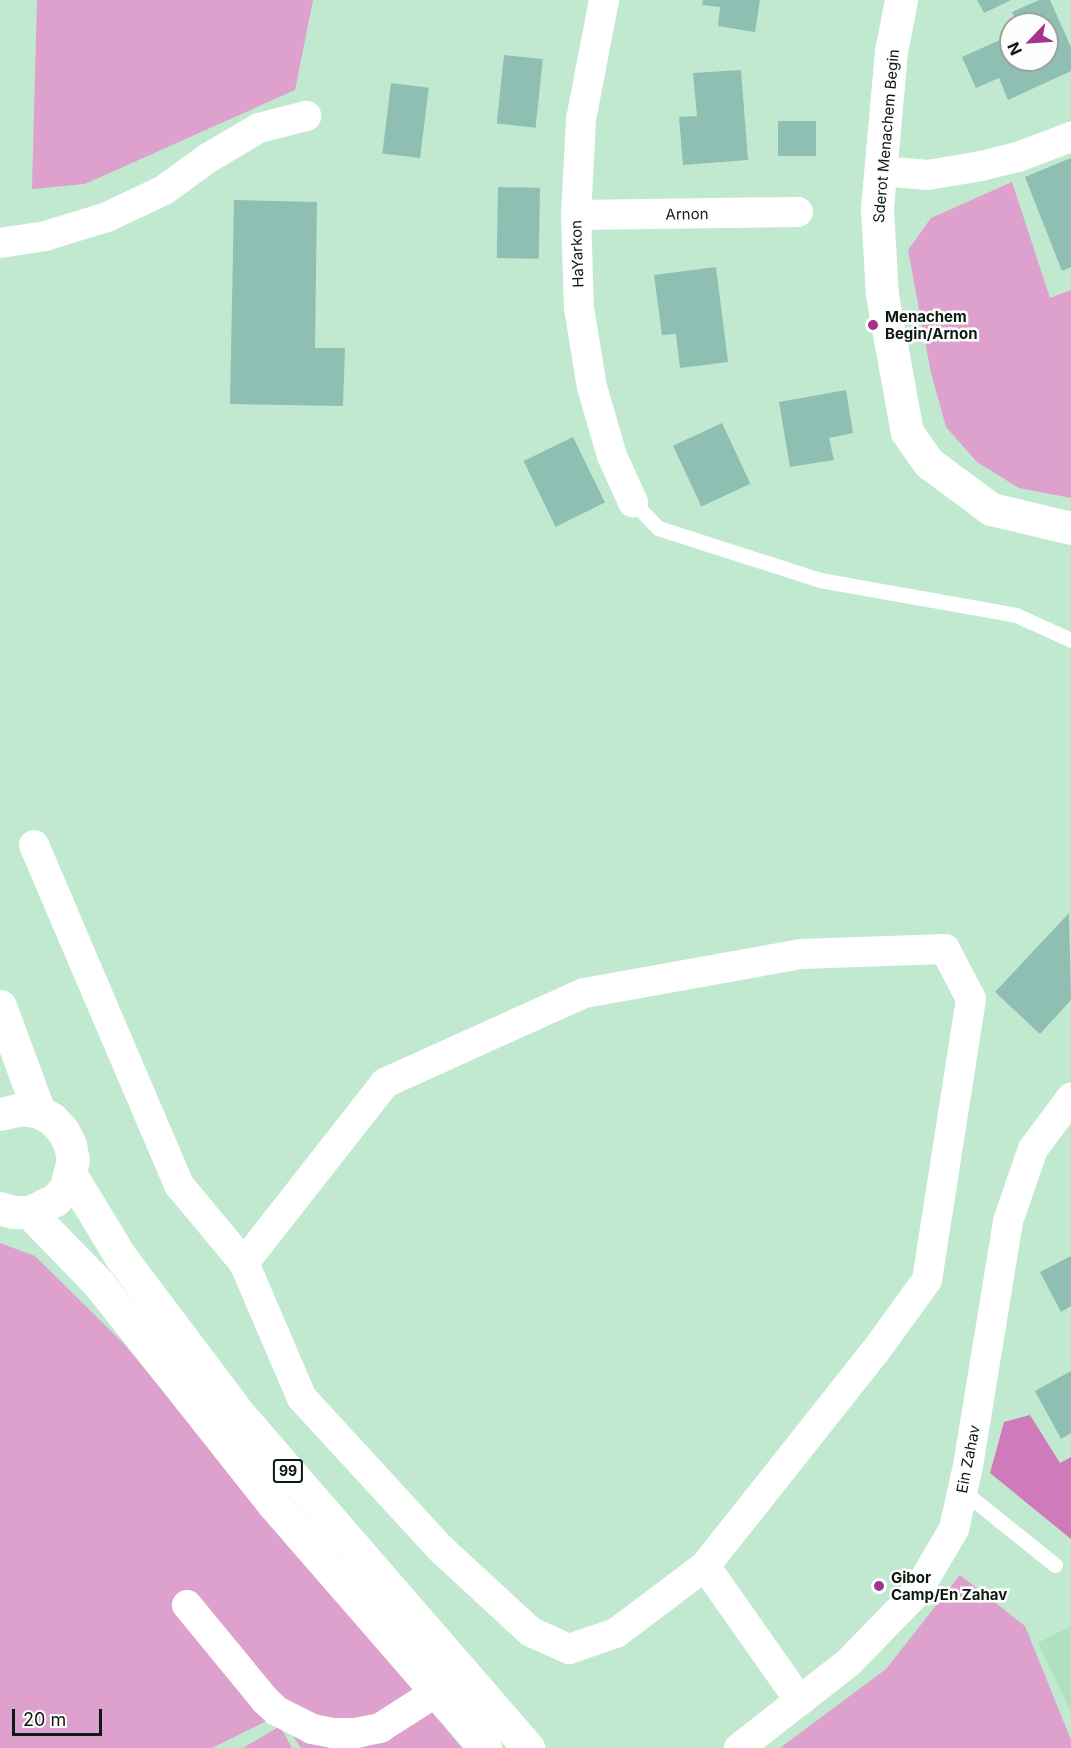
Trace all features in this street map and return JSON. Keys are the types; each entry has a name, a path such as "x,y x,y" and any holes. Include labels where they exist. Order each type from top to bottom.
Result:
{"main road":[{"name":"Sderot Menachem Begin","path":"901,0 891,51 877,209 882,296 907,432 929,463 963,490 992,508 1071,528"},
{"path":"0,1006 39,1112"},
{"path":"0,1114 22,1109 39,1112"},
{"name":"99","path":"14,1210 43,1208 65,1189 71,1175 73,1160 70,1145 63,1131 52,1119 39,1112"},
{"name":"99","path":"71,1175 120,1256 239,1414 528,1748"},
{"name":"99","path":"14,1210 98,1283 274,1505 484,1748"}],"street":[{"name":"HaYarkon","path":"604,0 581,120 576,215 579,309 592,387 612,456 633,502"},
{"path":"0,243 45,236 106,217 164,190 208,158 260,128 306,116"},
{"path":"881,171 928,175 981,166 1018,157 1071,137"},
{"name":"Arnon","path":"576,215 798,212"},
{"path":"34,845 179,1185 244,1263 302,1398 442,1550 531,1632 569,1649 616,1632 705,1566 874,1353 927,1280 971,999 945,949 801,954 584,993 385,1083 244,1263"},
{"name":"Ein Zahav","path":"740,1748 849,1662 917,1592 954,1529 963,1491 1008,1221 1033,1149 1071,1098"},
{"path":"705,1566 800,1701"},
{"path":"186,1605 277,1711 312,1729 332,1733 356,1733 381,1728 436,1692"}],"lane":[{"path":"633,502 658,528 820,580 1016,615 1071,640"},
{"path":"963,1491 1054,1565"}],"shaded area":[{"path":"37,0 313,0 295,90 85,184 32,189"},
{"path":"1012,182 1050,298 1071,290 1071,498 1019,488 977,462 946,427 931,373 908,250 931,218"},
{"path":"0,1243 35,1256 124,1344 462,1748 301,1748 279,1715 212,1748 0,1748"},
{"path":"1030,1415 1060,1463 1071,1457 1071,1539 990,1473 1004,1422"},
{"path":"960,1575 1025,1626 1071,1740 1071,1748 780,1748 886,1669"},
{"path":"1071,1626 1071,1712 1038,1643"},
{"path":"280,1726 292,1748 243,1748"}],"building":[{"path":"703,0 760,0 755,32 718,26 720,7 702,5"},
{"path":"977,0 1011,0 984,13"},
{"path":"1039,0 1050,0 1055,12 1012,12"},
{"path":"1059,20 1071,47 1071,71 1008,100 999,78 976,88 962,57 999,40 999,72 1059,72"},
{"path":"504,55 543,59 536,128 497,124"},
{"path":"741,70 748,160 683,165 679,117 697,116 693,73"},
{"path":"391,83 429,88 420,158 382,153"},
{"path":"778,121 816,121 816,156 778,156"},
{"path":"1071,158 1071,267 1062,271 1025,177"},
{"path":"498,187 540,188 539,259 497,258"},
{"path":"234,200 317,202 315,348 345,348 343,406 230,404"},
{"path":"716,267 728,362 680,368 676,334 662,335 654,275"},
{"path":"846,390 853,433 829,438 834,460 790,467 779,402"},
{"path":"722,423 750,484 701,507 673,446"},
{"path":"573,437 605,503 556,527 524,461"},
{"path":"1069,913 1071,1000 1040,1034 995,992"},
{"path":"1071,1256 1071,1306 1061,1312 1040,1272"},
{"path":"1071,1371 1071,1433 1061,1439 1035,1391"}],"place":[{"name":"Menachem Begin/Arnon","path":"873,325"},
{"name":"Gibor Camp/En Zahav","path":"879,1586"}]}
